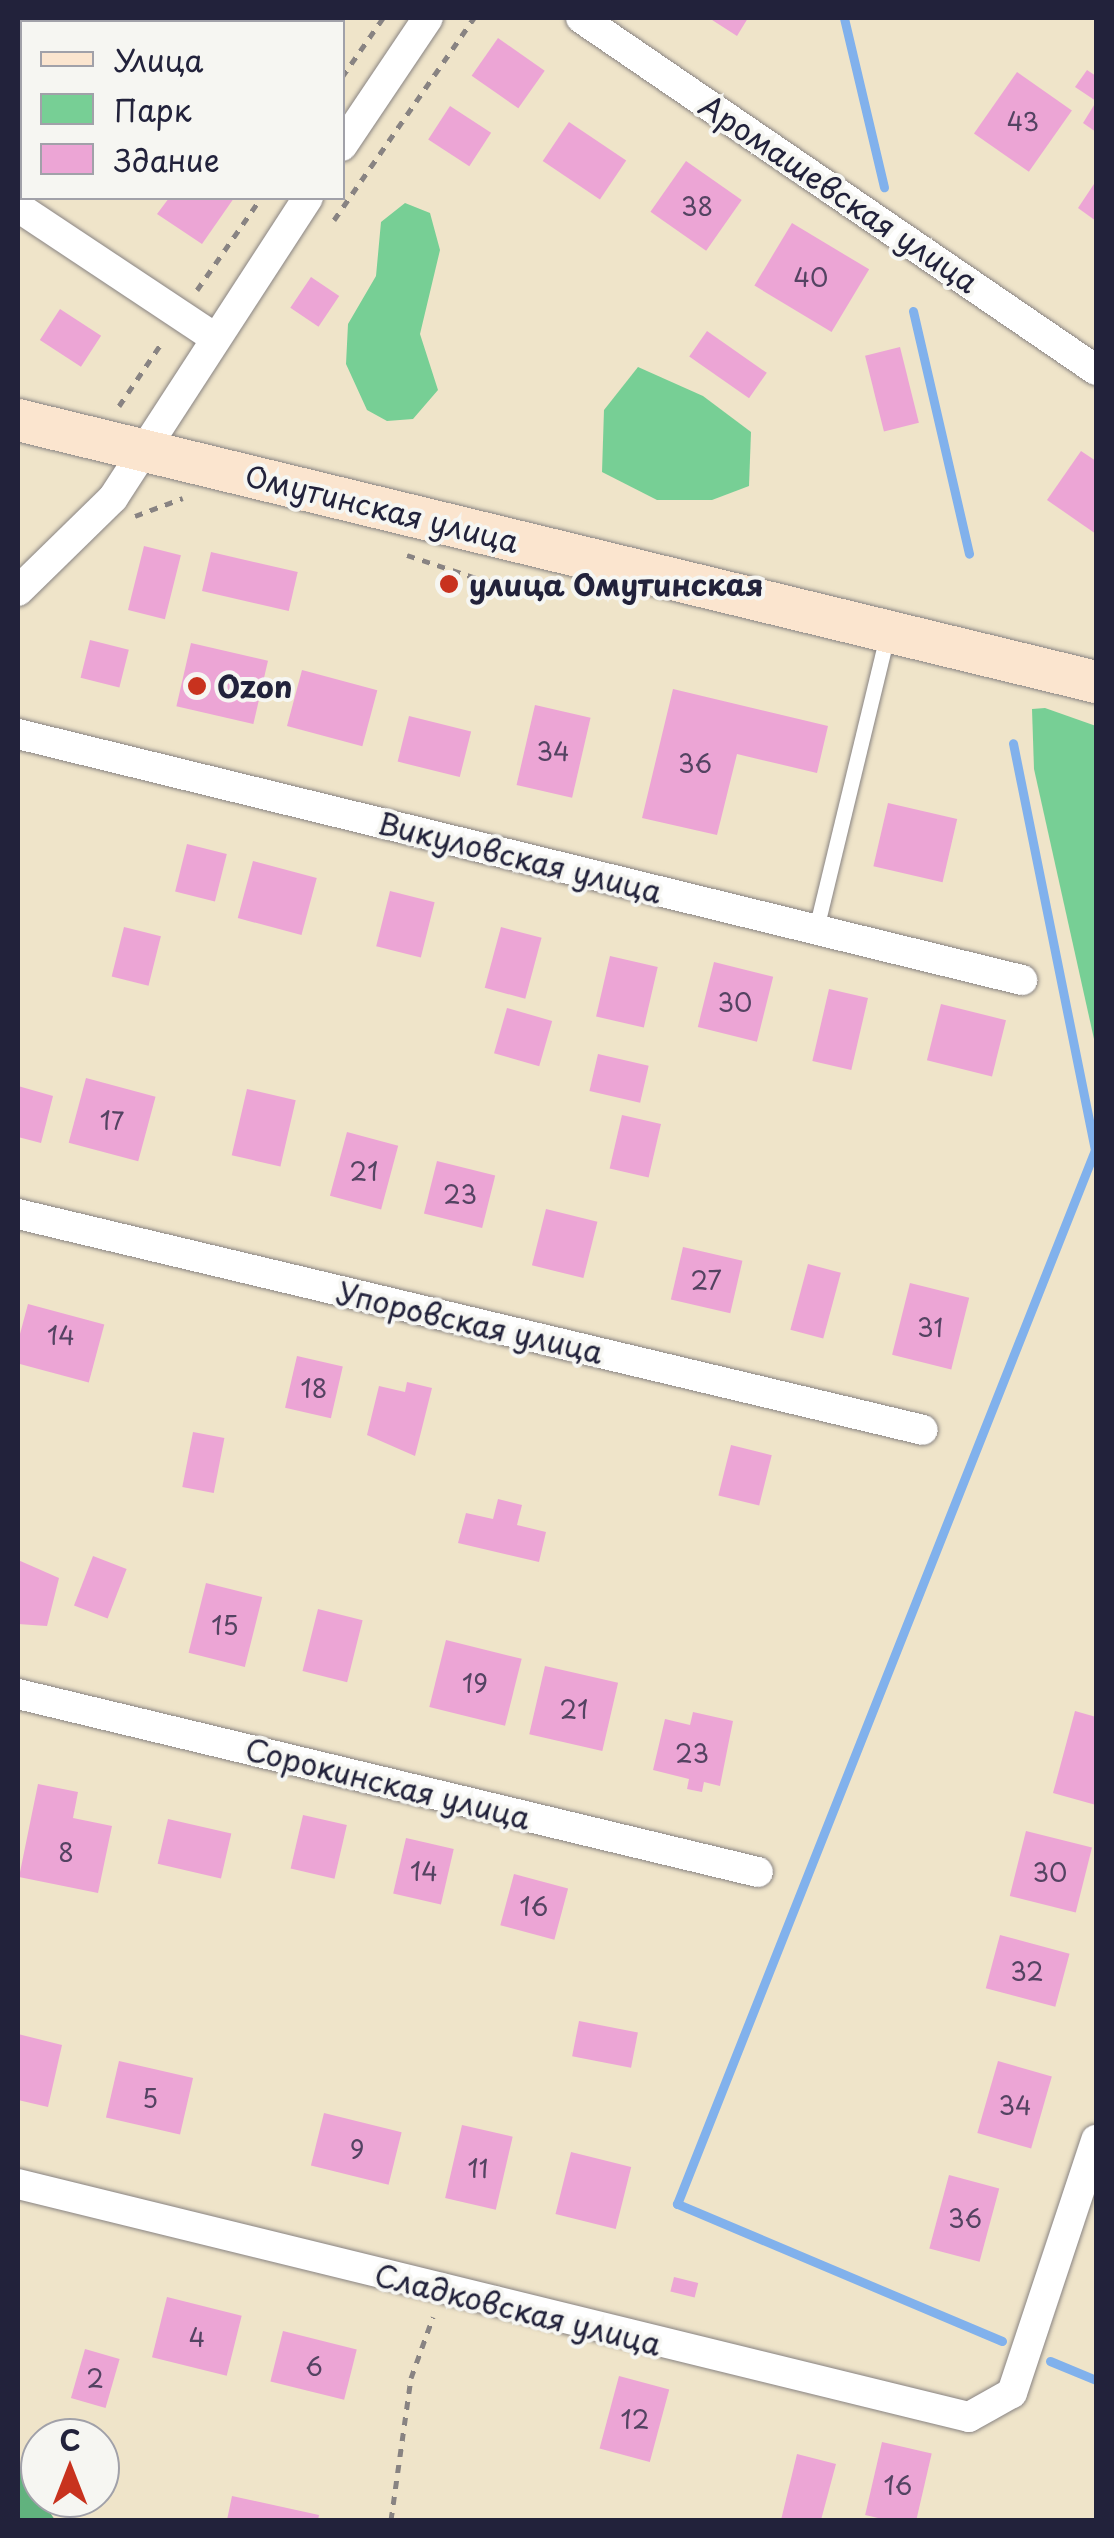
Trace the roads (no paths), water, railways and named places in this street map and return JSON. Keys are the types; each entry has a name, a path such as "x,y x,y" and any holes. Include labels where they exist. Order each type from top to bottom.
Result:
{"street":[{"path":"345,142 428,18"},
{"name":"Аромашевская улица","path":"581,18 1096,370"},
{"path":"18,591 113,498 307,200"},
{"path":"18,207 214,338"},
{"name":"Омутинская улица","path":"18,420 1096,682"},
{"name":"Викуловская улица","path":"18,734 1022,980"},
{"name":"Упоровская улица","path":"18,1214 923,1430"},
{"name":"Сорокинская улица","path":"18,1694 758,1872"},
{"name":"Сладковская улица","path":"18,2184 948,2418 984,2415 1012,2393 1096,2140"}],"lane":[{"path":"816,929 888,631"}],"waterway":[{"path":"844,18 884,187"},
{"path":"913,311 969,554"},
{"path":"1002,2341 677,2204 1095,1150 1013,743"},
{"path":"1050,2361 1096,2380"}],"place":[{"name":"улица Омутинская","path":"449,584"},
{"name":"Ozon","path":"197,686"}]}
